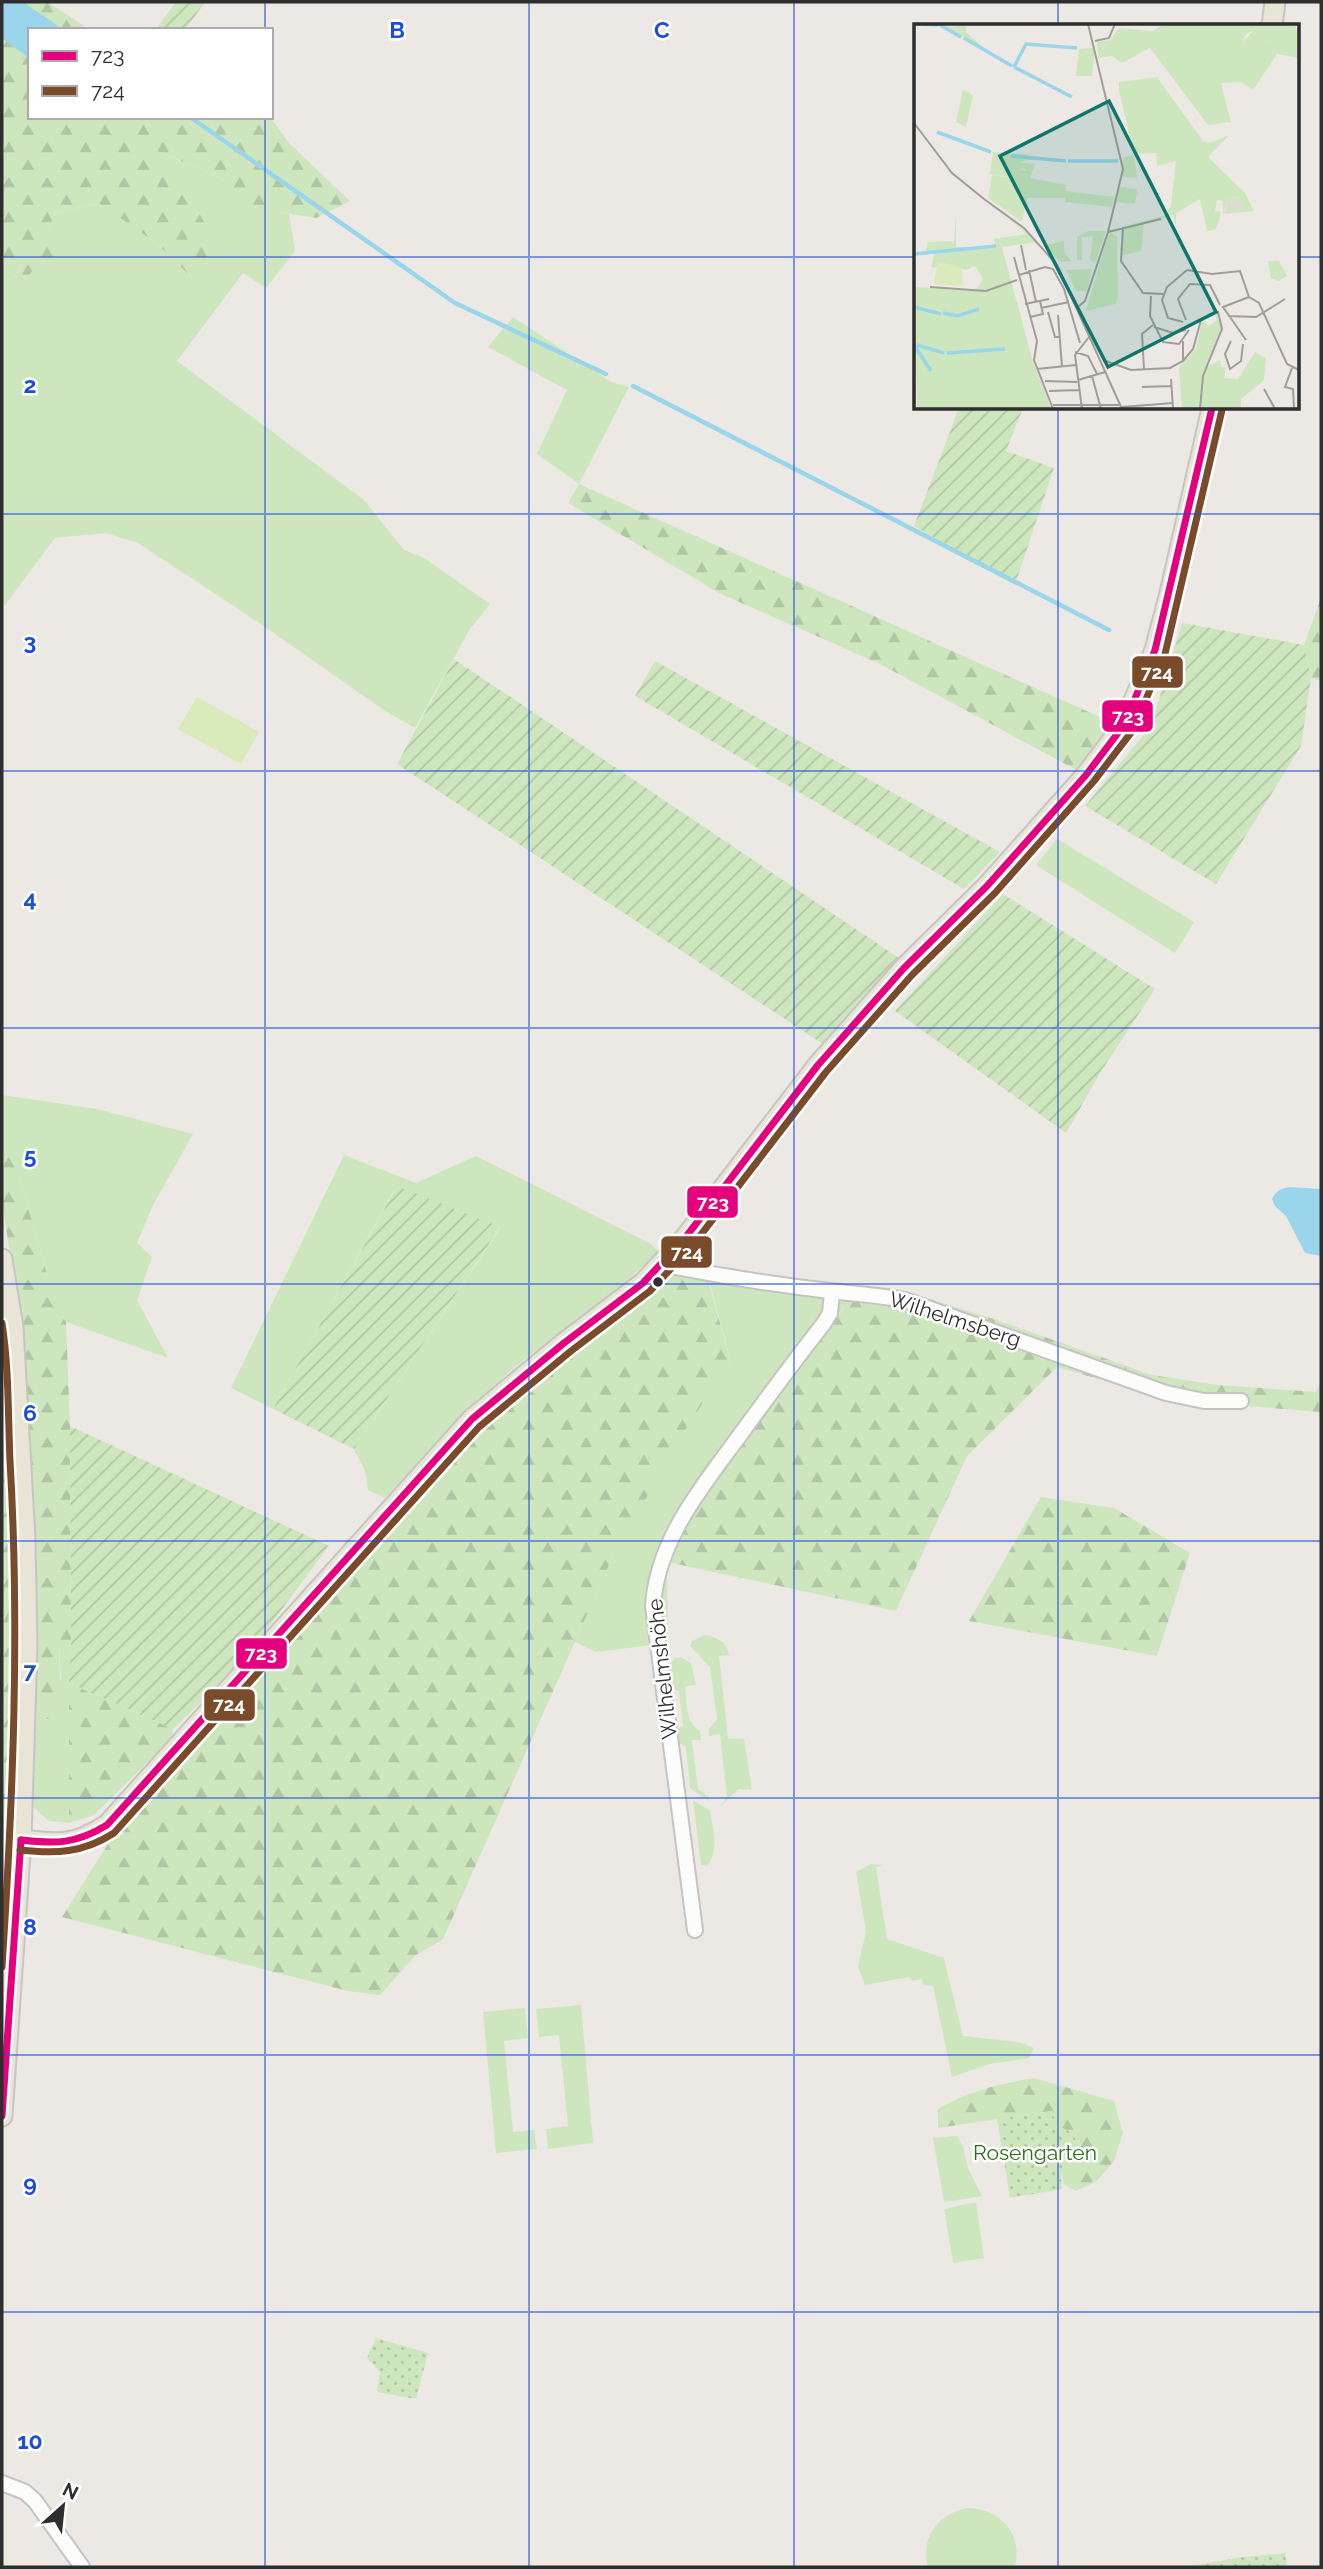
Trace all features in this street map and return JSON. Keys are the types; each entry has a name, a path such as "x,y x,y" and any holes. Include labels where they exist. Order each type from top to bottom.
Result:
{"main road":[{"path":"1272,24 1275,2"},
{"path":"21,1840 73,1842 88,1837 107,1825 472,1419 564,1343 636,1289 663,1263 818,1065 904,968 1014,856 1086,775 1124,725 1155,650 1212,410"},
{"path":"2,2116 21,1840 27,1634 25,1539 13,1327 3,1264"}],"street":[{"name":"Wilhelmsberg","path":"663,1263 705,1273 832,1292 871,1293 905,1300 1166,1393 1204,1401 1241,1401"},
{"name":"Wilhelmshöhe","path":"695,1930 653,1606 656,1580 667,1546 710,1477 824,1323 830,1312 832,1292"},
{"path":"2,2483 25,2492 35,2501 82,2567"}],"green space":[{"path":"2,2 48,2 87,28 28,28 28,119 271,119 289,143 350,201 316,218 254,208 223,179 157,151 154,163 201,216 226,262 192,278 156,243 99,203 54,213 49,231 58,254 38,265 23,282 2,267"},
{"path":"176,2 205,2 186,28 156,28"},
{"path":"156,151 223,179 254,207 289,214 295,251 266,288 243,273 177,361 364,500 404,550 424,558 490,604 470,629 415,728 385,711 261,624 138,543 106,533 55,538 2,609 2,267 23,282 38,265 57,254 49,231 54,213 100,203 156,243 192,278 225,262 201,216 153,163"},
{"path":"513,317 611,382 629,387 579,484 537,454 567,390 488,347"},
{"path":"958,410 1022,410 1006,451 1054,468 1015,585 914,526"},
{"path":"579,484 1111,722 1078,771 880,664 719,593 568,503"},
{"path":"1321,598 1321,681 1311,678 1304,645"},
{"path":"1182,623 1304,645 1311,678 1301,746 1216,884 1085,806 1151,726"},
{"path":"454,659 899,958 823,1044 397,764"},
{"path":"655,661 1000,852 964,889 635,696"},
{"path":"197,697 259,732 241,764 178,729"},
{"path":"1057,839 1194,922 1175,953 1036,865"},
{"path":"1003,894 1155,989 1100,1073 1066,1133 895,1011"},
{"path":"2,1095 97,1109 193,1134 153,1205 137,1243 152,1257 137,1300 168,1358 66,1322 47,1296 45,1288 49,1281 19,1175 2,1147"},
{"path":"3,1146 19,1175 49,1281 45,1288 47,1295 66,1322 70,1428 71,1646 59,1644 61,1720 34,1718 17,1297 2,1203"},
{"path":"344,1155 416,1183 476,1156 651,1244 658,1252 609,1297 511,1370 441,1438 385,1498 368,1490 365,1471 354,1449 500,1228 396,1187 273,1409 231,1388"},
{"path":"397,1186 500,1227 354,1449 273,1409"},
{"path":"705,1265 744,1274 833,1283 844,1307 690,1516 667,1562 668,1643 596,1652 575,1642 614,1554 690,1422 731,1362"},
{"path":"676,1273 708,1280 731,1362 690,1422 614,1554 443,1939 416,1955 380,1995 348,1991 62,1917 113,1836 374,1544 491,1423"},
{"path":"833,1283 900,1290 997,1320 1152,1375 1218,1385 1316,1392 1321,1381 1321,1412 1220,1404 1198,1408 1057,1367 967,1456 896,1611 667,1562 690,1516 844,1308"},
{"path":"2,1338 17,1525 18,1647 9,1878 2,1878"},
{"path":"70,1426 329,1546 242,1663 173,1729 69,1683"},
{"path":"1041,1497 1114,1508 1190,1553 1157,1656 969,1621"},
{"path":"705,1635 721,1641 728,1650 729,1655 719,1656 728,1738 744,1739 752,1790 738,1789 720,1807 727,1797 720,1734 709,1736 709,1729 717,1719 710,1667 690,1646 692,1641"},
{"path":"59,1644 71,1646 69,1823 49,1821 30,1804 34,1718 61,1680"},
{"path":"681,1657 691,1663 696,1685 685,1686 687,1705 692,1723 700,1731 701,1740 692,1740 698,1789 709,1797 709,1801 690,1788 686,1747 675,1740 674,1729 683,1727 679,1691 668,1686 666,1671 674,1658"},
{"path":"69,1683 173,1729 172,1738 94,1815 69,1823"},
{"path":"693,1800 710,1811 714,1847 707,1866 701,1865"},
{"path":"871,1864 884,1865 876,1867 887,1939 944,1958 963,2036 1018,2042 1034,2048 1029,2058 990,2064 952,2077 933,1986 923,1985 922,1979 913,1981 909,1977 865,1985 858,1966 866,1932 856,1872"},
{"path":"581,2005 593,2143 548,2149 546,2129 568,2126 559,2035 539,2037 536,2009"},
{"path":"525,2008 528,2038 504,2041 513,2132 534,2130 537,2149 496,2153 483,2012"},
{"path":"1034,2078 1114,2101 1123,2133 1114,2161 1097,2181 1076,2191 1064,2184 1061,2170 1075,2163 1077,2142 1055,2127 1052,2111 938,2128 938,2109 949,2103 984,2089"},
{"name":"Rosengarten","path":"1053,2111 1055,2127 1064,2128 1071,2133 1078,2146 1075,2161 1061,2171 1062,2189 1010,2198 997,2119"},
{"path":"957,2136 968,2168 982,2196 944,2202 933,2138"},
{"path":"976,2202 984,2258 953,2263 944,2209"},
{"path":"376,2338 428,2353 416,2399 377,2392 380,2372 367,2358"},
{"path":"966,2508 989,2512 1006,2525 1015,2543 1015,2567 928,2567 926,2547 933,2529 947,2516"},
{"path":"1285,2553 1287,2567 1186,2567 1243,2557"}],"water":[{"path":"2,2 23,2 61,28 28,28 28,58 2,38"},
{"path":"1289,1187 1321,1189 1321,1256 1305,1253 1286,1216 1275,1206 1272,1199 1275,1194"}],"waterway":[{"path":"193,119 455,303 606,374"},
{"path":"633,386 1109,630"}],"transit line":[{"name":"723","path":"21,1840 66,1841 85,1836 107,1825 472,1419 564,1343 643,1283 685,1238 818,1065 904,968 987,886 1086,775 1124,725 1155,650 1212,410"},
{"name":"724","path":"20,1850 69,1850 91,1845 114,1833 479,1427 571,1351 650,1291 693,1245 826,1072 912,975 995,893 1094,781 1133,730 1165,654 1222,410"},
{"name":"724","path":"2,1323 8,1392 15,1588 12,1777 2,1967"},
{"name":"723","path":"2,2116 21,1840"}]}
